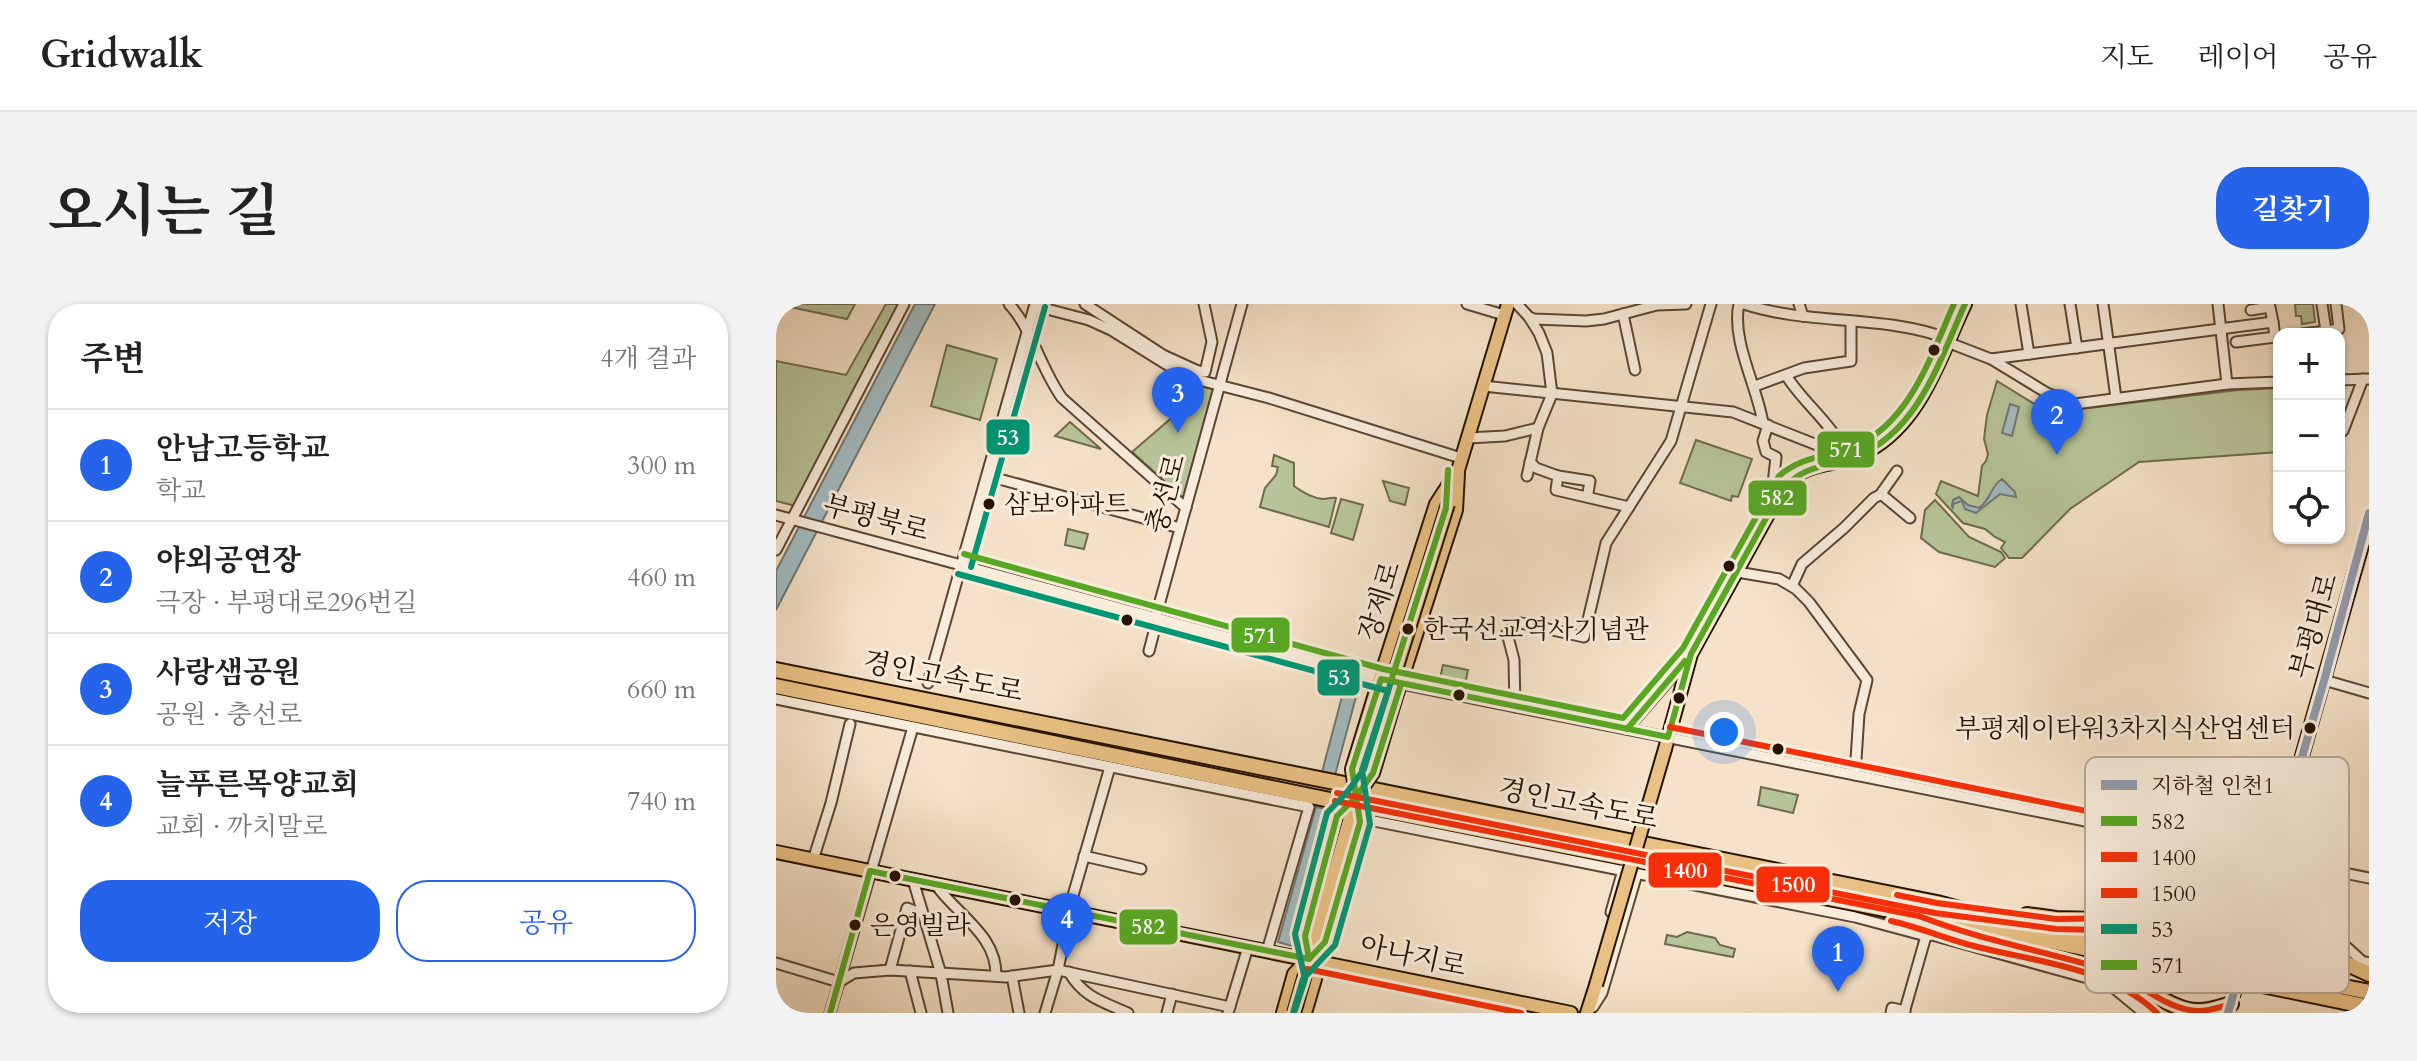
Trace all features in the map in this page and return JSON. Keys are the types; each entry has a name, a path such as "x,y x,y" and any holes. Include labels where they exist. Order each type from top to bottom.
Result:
{"highway":[{"name":"경인고속도로","path":"776,670 1937,903 2085,936"},
{"name":"경인고속도로","path":"776,686 1312,802 1335,801 2085,948"},
{"path":"1937,903 2056,919 2085,920"},
{"path":"1919,916 1960,932 2085,965"},
{"path":"2349,964 2369,974"},
{"name":"경인고속도로","path":"2349,988 2369,992"},
{"path":"2150,993 2173,1013"},
{"path":"2152,993 2185,1010 2200,1011 2231,1004"},
{"name":"경인고속도로","path":"2301,993 2369,1007"}],"main road":[{"path":"1588,1013 1691,654 1787,482 1801,471 1823,463 1856,457 1878,445 1909,416 1965,304"},
{"name":"장제로","path":"1294,1013 1356,797 1506,310"},
{"name":"장제로","path":"1283,1013 1294,974 1325,942 1360,822 1352,769 1436,504 1460,464"},
{"name":"장제로","path":"1305,1013 1315,979 1305,936 1337,816 1373,773 1456,510 1460,464"},
{"name":"부평대로","path":"2305,757 2369,521"},
{"name":"아나지로","path":"776,852 1571,1013"}],"street":[{"path":"776,550 904,304"},
{"path":"1085,304 1163,355 1199,374 1460,464"},
{"path":"1199,374 1212,342 1204,304"},
{"name":"충선로","path":"1149,651 1242,304"},
{"path":"1467,304 1506,310"},
{"path":"1517,304 1539,333 1547,353 1552,394 1538,428 1527,476"},
{"path":"1529,317 1586,321 1657,305 1686,304"},
{"path":"1515,707 1514,660 1507,637 1509,628 1521,623 1584,637 1606,543 1671,441 1711,304"},
{"path":"1778,496 1773,484 1776,457 1766,452 1763,441 1766,424 1741,352 1738,312 1742,304 1851,323 1911,327 1991,359 2062,400 2075,404 2227,384 2273,382"},
{"path":"1799,304 1803,316"},
{"path":"2021,304 2029,354"},
{"path":"2070,304 2077,348"},
{"path":"2103,304 2116,398"},
{"path":"2218,304 2227,384"},
{"path":"2322,304 2326,328"},
{"path":"2336,304 2339,328"},
{"path":"1012,307 1021,315 1029,316 1035,308"},
{"path":"1012,307 1062,398 1186,508"},
{"path":"2251,310 2270,307 2275,328"},
{"path":"1035,308 1089,320 1177,371 1199,374"},
{"path":"928,683 1035,308"},
{"path":"1623,314 1635,370"},
{"path":"1991,359 2273,322"},
{"path":"1755,386 1804,368 1851,361 1851,323"},
{"path":"2236,342 2273,337"},
{"path":"1020,359 1033,353 1039,357"},
{"path":"1786,375 1807,405 1828,425 1843,447 1845,459"},
{"path":"2345,380 2366,379 2345,426"},
{"path":"1483,386 1733,412 1835,452 1845,459"},
{"path":"1468,438 1505,436 1538,428"},
{"path":"1530,462 1536,468 1558,476 1590,481 1588,493"},
{"path":"1792,586 1802,564 1881,494 1897,471"},
{"path":"988,476 1180,528"},
{"path":"1558,476 1556,490 1629,507"},
{"path":"1881,494 1910,518"},
{"name":"부평북로","path":"776,515 1401,684 1627,729 1667,743 1855,775 2085,821"},
{"path":"1737,572 1779,579 1792,586 1809,602 1867,680 1859,714 1855,775"},
{"path":"1627,729 1691,654"},
{"path":"2324,680 2369,693"},
{"path":"776,699 1110,767 1312,802 1267,951"},
{"path":"813,860 831,803 850,724"},
{"path":"830,1013 913,727"},
{"path":"1045,1013 1084,856 1110,767"},
{"path":"1309,959 1319,941 1356,817 1855,917 2085,977"},
{"path":"1084,856 1141,869"},
{"path":"1588,1013 1589,990 1623,870"},
{"path":"1588,1013 1602,993 1637,874"},
{"name":"부평북로","path":"2349,874 2369,878"},
{"path":"1620,883 1627,879 1633,886"},
{"path":"913,880 941,974 948,1013"},
{"path":"936,885 984,938 996,960 996,976"},
{"path":"890,970 907,908 923,914"},
{"path":"1891,1013 1892,1008 1904,1012 1926,936"},
{"path":"776,963 839,982 854,973 890,970 996,976 1058,970 1172,994 1229,1010 1248,947"},
{"path":"2349,950 2369,963"},
{"path":"910,971 921,1013"},
{"path":"1069,972 1087,995 1126,1013"},
{"path":"1012,976 1019,1013"},
{"path":"2120,993 2144,1013"},
{"path":"1167,1013 1172,994"}],"green space":[{"path":"776,304 855,304 847,319"},
{"path":"886,304 902,304 796,506 776,501 776,361 846,375"},
{"path":"2295,304 2313,304 2315,322 2302,324 2301,316 2296,316"},
{"path":"947,345 997,359 980,420 931,406"},
{"path":"1997,381 2054,416 2059,408 2080,409 2273,388 2273,452 2139,462 2070,509 2022,558 2009,558 2001,548 2005,542 1985,529 1963,523 1936,494 1941,481 1978,496 1982,466 1988,454 1984,439"},
{"path":"1193,384 1213,389 1183,498 1132,452 1176,414"},
{"path":"1070,422 1101,449 1055,436"},
{"path":"1696,440 1752,459 1738,497 1732,496 1731,501 1680,483"},
{"path":"1274,455 1294,463 1294,486 1319,498 1336,498 1329,527 1260,507 1265,488 1276,475 1278,467 1272,466"},
{"path":"1383,481 1409,488 1405,505 1390,501"},
{"path":"1341,499 1363,505 1353,540 1331,533"},
{"path":"1935,500 1969,537 2001,552 2005,558 1995,567 1939,552 1921,538 1925,510"},
{"path":"1068,529 1088,534 1084,549 1065,545"},
{"path":"1443,665 1468,670 1464,689 1439,683"},
{"path":"1761,787 1798,795 1793,813 1758,805"},
{"path":"1687,932 1715,938 1720,945 1735,949 1733,957 1665,944 1667,935 1677,937"}],"water":[{"path":"915,304 935,304 776,610 776,571"},
{"path":"2010,404 2019,407 2012,436 2002,433"},
{"path":"2002,479 2016,497 2000,494 1976,513 1965,509 1962,501 1953,504 1953,509 1952,506 1953,500 1959,497 1968,505 1979,508"},
{"path":"1347,678 1360,682 1335,775 1322,772"},
{"path":"1316,807 1326,809 1290,937 1297,944 1292,946 1278,942"}],"metro line":[{"name":"인천1","path":"2302,757 2369,513"},
{"name":"인천1","path":"2228,1013 2234,993"}],"transit line":[{"name":"571","path":"964,554 1383,669 1623,718 1683,648 1779,476 1806,461 1853,447 1890,422 1927,366 1954,304"},
{"name":"582","path":"1309,959 1325,942 1360,822 1352,769 1381,679 1668,737 1691,654 1781,491 1799,475 1857,456 1878,445 1897,429 1925,391 1965,304"},
{"name":"53","path":"971,567 1045,307"},
{"name":"571","path":"1391,681 1446,508 1448,470"},
{"name":"1400","path":"2302,757 2369,521"},
{"name":"53","path":"958,574 1388,691 1364,769 1327,813 1295,934 1305,979 1295,1010"},
{"name":"582","path":"1627,729 1685,661"},
{"name":"53","path":"1293,1013 1303,979 1335,945 1370,824 1362,770 1391,682"},
{"name":"582","path":"1309,959 1305,936 1337,816 1373,773 1401,684"},
{"name":"1500","path":"1670,727 2085,811"},
{"name":"1500","path":"1337,793 1935,913 2056,929 2085,930"},
{"name":"1400","path":"1335,801 1919,916 1989,939 2085,964"},
{"name":"582","path":"870,871 1309,959"},
{"name":"582","path":"830,1013 870,871"},
{"name":"1400","path":"1897,895 2056,919 2085,919"},
{"name":"1500","path":"1891,921 1974,946 2085,973"},
{"name":"1500","path":"1307,969 1521,1013"},
{"name":"1500","path":"2130,993 2157,1013"},
{"name":"1400","path":"2151,993 2178,1007 2195,1011 2231,1004 2234,993"}],"place":[{"name":"사랑샘공원","path":"1178,433"},
{"name":"야외공연장","path":"2057,455"},
{"name":"삼보아파트","path":"989,504"},
{"name":"한국선교역사기념관","path":"1408,629"},
{"name":"부평제이타워3차지식산업센터","path":"2310,728"},
{"name":"은영빌라","path":"855,925"},
{"name":"늘푸른목양교회","path":"1067,959"},
{"name":"안남고등학교","path":"1838,992"}]}
